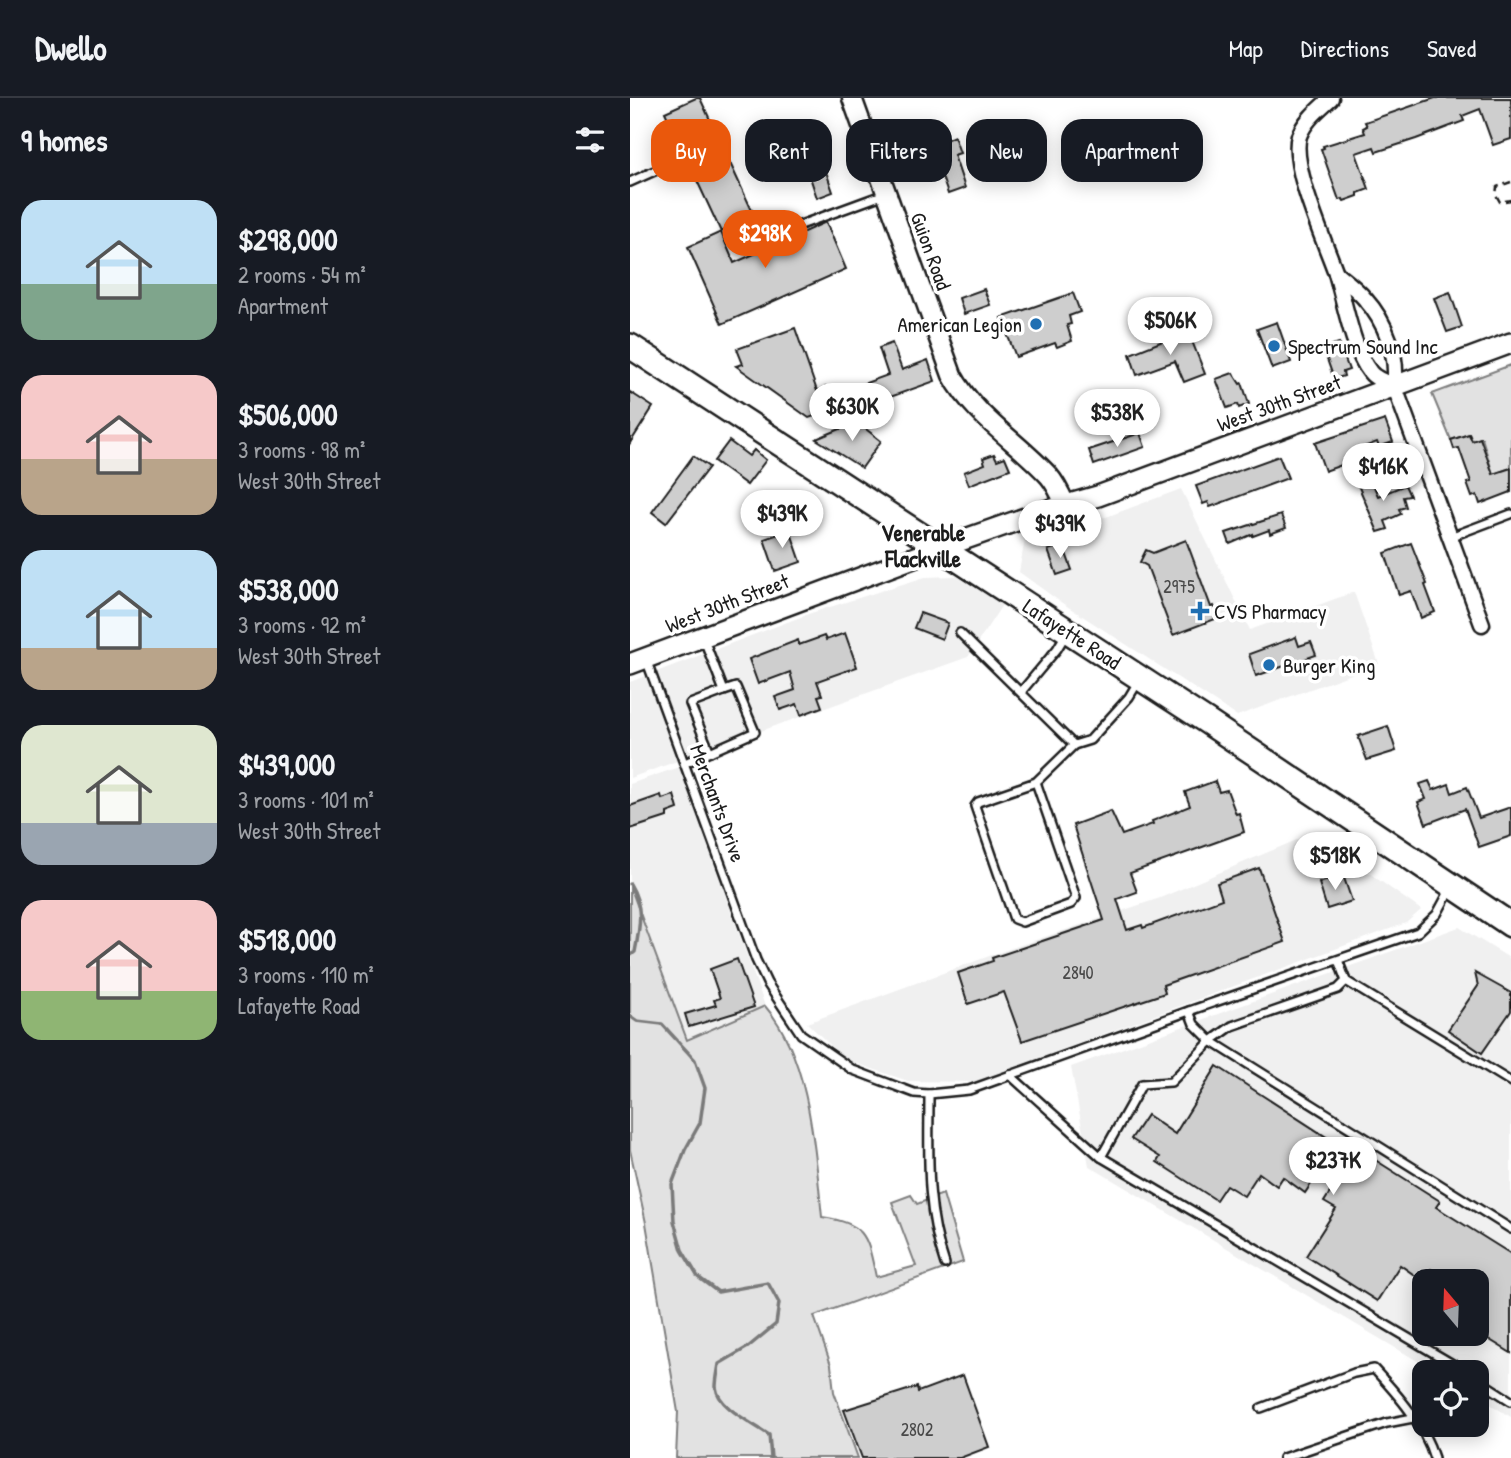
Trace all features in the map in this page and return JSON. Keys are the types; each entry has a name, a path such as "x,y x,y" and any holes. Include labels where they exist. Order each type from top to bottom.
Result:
{"main road":[{"name":"West 30th Street","path":"638,661 940,548 1065,504 1098,496 1511,343"},
{"name":"Lafayette Road","path":"630,346 1068,631 1511,925"}],"street":[{"name":"Guion Road","path":"852,98 940,346 960,388 976,407 1052,478 1065,504"},
{"path":"1331,98 1304,127 1299,136 1297,157 1365,364 1375,377 1394,385"},
{"path":"1336,273 1363,296 1386,332 1396,370 1394,385 1482,624"}],"lane":[{"path":"630,182 651,173"},
{"path":"751,243 886,194"},
{"path":"1450,537 1511,514"},
{"path":"1021,692 1057,649 1068,631"},
{"path":"960,633 1074,745"},
{"path":"703,636 724,691"},
{"name":"Merchants Drive","path":"638,661 685,763 756,960 767,983 801,1034 852,1070 914,1093 969,1090 1418,932 1437,914 1452,886"},
{"path":"1036,782 1076,898 1071,904 1021,922 1014,919 975,806 978,802 1036,782 1074,745 1090,740 1129,697 1141,679"},
{"path":"685,763 710,752 755,732 736,687 690,704 710,752"},
{"path":"1338,960 1346,981 1511,1082"},
{"path":"1101,1157 1142,1084 1171,1082 1210,1041 1232,1026 1338,989 1346,981"},
{"path":"1189,1011 1194,1024 1210,1041 1511,1229"},
{"path":"1010,1075 1101,1157 1446,1360"},
{"path":"929,1094 928,1183 934,1226 945,1264"},
{"path":"1261,1408 1354,1373 1374,1369 1412,1417"},
{"path":"1489,1387 1511,1401"},
{"path":"1283,1458 1387,1423 1412,1418"},
{"path":"1426,1437 1434,1458"}],"path":[{"path":"1511,182 1497,187 1496,195 1500,202 1511,200"}],"shaded area":[{"path":"1511,365 1511,468 1493,474 1482,438 1472,441 1469,434 1451,440 1432,394"},
{"path":"1181,489 1250,630 1354,592 1379,664 1237,716 1059,601 1019,572 1025,539 1071,522 1106,517"},
{"path":"956,576 1002,605 968,657 630,778 630,682 811,613 925,577"},
{"path":"679,767 765,1006 687,1040 630,886 630,784"},
{"path":"1313,833 1421,910 1406,923 973,1082 908,1081 846,1060 807,1023 1003,951 1160,898"},
{"path":"630,886 687,1040 765,1006 780,1027 792,1051 808,1106 822,1217 848,1224 862,1234 870,1251 876,1277 916,1266 892,1202 911,1195 917,1204 943,1194 963,1262 814,1316 831,1365 834,1392 858,1458 676,1458 678,1412 646,1223 630,1150"},
{"path":"1459,927 1511,959 1511,1417 1489,1403 1489,1360 1416,1360 1089,1166 1071,1067"}],"building":[{"path":"700,98 710,119 668,119 665,112"},
{"path":"1435,98 1511,98 1511,139 1493,145 1480,109 1462,116 1464,121 1416,139 1376,152 1374,147 1356,153 1369,189 1358,193 1358,196 1339,200 1321,149 1323,146 1365,133 1365,122"},
{"path":"954,136 960,153 954,155 965,188 948,194 944,182 952,182"},
{"path":"731,165 755,217 721,232 698,182 731,182"},
{"path":"812,182 830,182 833,192 817,198"},
{"path":"826,222 846,269 722,324 688,247 721,232 734,263"},
{"path":"984,289 990,305 964,314 959,298"},
{"path":"1450,292 1462,327 1447,332 1434,298"},
{"name":"American Legion","path":"1073,293 1080,312 1069,316 1071,324 1067,325 1072,341 1057,347 1055,343 1016,357 1001,318"},
{"name":"Spectrum Sound Inc","path":"1277,322 1291,362 1272,369 1257,329"},
{"path":"795,328 817,391 826,387 835,409 809,418 736,366 743,364 737,349"},
{"path":"1188,331 1205,374 1184,382 1175,361 1137,375 1130,354"},
{"path":"892,343 902,370 928,360 935,381 868,405 860,385 888,375 879,348"},
{"path":"1339,343 1349,370 1343,372 1344,376 1334,379 1323,348"},
{"path":"1233,373 1240,384 1242,383 1249,404 1239,408 1238,404 1227,408 1216,379"},
{"path":"630,392 653,407 630,443"},
{"path":"1147,399 1154,419 1102,416"},
{"path":"1385,420 1393,442 1379,447 1377,442 1359,449 1364,462 1352,466 1350,462 1325,471 1315,443"},
{"path":"857,422 881,441 862,468 816,439"},
{"path":"1140,433 1145,447 1094,465 1089,450"},
{"path":"1469,434 1472,441 1480,438 1493,474 1511,468 1511,492 1480,504 1477,495 1472,497 1467,483 1471,482 1459,448 1454,449 1451,440"},
{"path":"729,441 749,456 754,450 766,460 747,485 714,461"},
{"path":"994,454 997,460 1005,457 1010,469 969,485 964,472 985,464 983,458"},
{"path":"693,456 709,467 666,523 652,512"},
{"path":"1279,456 1288,478 1210,507 1208,502 1203,504 1196,486"},
{"path":"1371,479 1378,496 1405,485 1410,496 1403,497 1406,507 1399,509 1401,514 1385,521 1388,529 1378,532 1358,485"},
{"path":"1281,515 1286,528 1270,534 1269,530 1253,534 1230,544 1226,533"},
{"path":"790,530 801,562 775,571 764,539"},
{"name":"CVS Pharmacy","path":"1186,540 1211,607 1214,606 1218,618 1173,635 1147,566 1140,562 1146,550 1153,553"},
{"path":"1411,543 1435,612 1421,618 1411,591 1399,595 1385,553"},
{"path":"1063,545 1072,570 1057,575 1048,550"},
{"path":"920,613 948,623 942,639 914,628"},
{"path":"845,633 857,667 817,681 822,695 818,696 822,707 801,715 797,704 780,710 775,697 795,690 790,672 758,684 749,659 798,640 799,645 824,636 826,640"},
{"name":"Burger King","path":"1296,637 1299,646 1311,642 1316,655 1256,676 1249,654"},
{"path":"1388,726 1396,751 1367,760 1358,736"},
{"path":"1215,781 1219,792 1227,790 1236,814 1239,813 1244,832 1130,873 1137,892 1117,899 1127,930 1142,925 1143,928 1222,899 1217,883 1259,868 1285,942 1163,985 1165,993 1022,1041 1004,992 968,1004 958,973 993,961 992,958 1104,920 1073,825 1111,811 1122,835 1190,806 1185,792"},
{"path":"1429,781 1433,790 1449,784 1452,793 1467,787 1479,818 1511,807 1511,836 1479,847 1465,809 1426,824 1418,802 1426,799 1420,784"},
{"path":"661,795 662,799 674,795 678,809 667,813 667,817 630,829 630,806"},
{"path":"1343,875 1352,901 1327,909 1319,883"},
{"path":"737,959 754,1007 689,1027 685,1014 716,1005 714,1000 720,998 710,969"},
{"path":"1475,973 1511,993 1511,1011 1482,1053 1448,1030 1478,986"},
{"path":"1217,1066 1365,1162 1369,1156 1440,1201 1436,1207 1511,1254 1511,1353 1489,1339 1489,1269 1412,1269 1412,1273 1400,1265 1377,1301 1306,1256 1336,1209 1324,1202 1336,1183 1319,1172 1305,1193 1283,1177 1277,1186 1259,1173 1244,1196 1226,1185 1216,1200 1157,1162 1160,1157 1131,1139 1147,1115 1175,1134"},
{"path":"963,1375 989,1447 960,1458 862,1458 844,1410 917,1387 918,1392"}],"waterway":[{"path":"630,884 640,917 635,952 630,956"},
{"path":"630,1016 637,1021 662,1024 695,1060 705,1088 700,1123 685,1150 672,1184 674,1221 682,1250 698,1277 718,1292 768,1283 779,1303 776,1324 748,1347 719,1364 716,1384 718,1395 729,1408 769,1435 771,1458"}],"place":[{"name":"American Legion","path":"1036,324"},
{"name":"Spectrum Sound Inc","path":"1274,346"},
{"name":"CVS Pharmacy","path":"1200,611"},
{"name":"Burger King","path":"1269,665"}],"district":[{"name":"Venerable Flackville","path":"923,545"}]}
